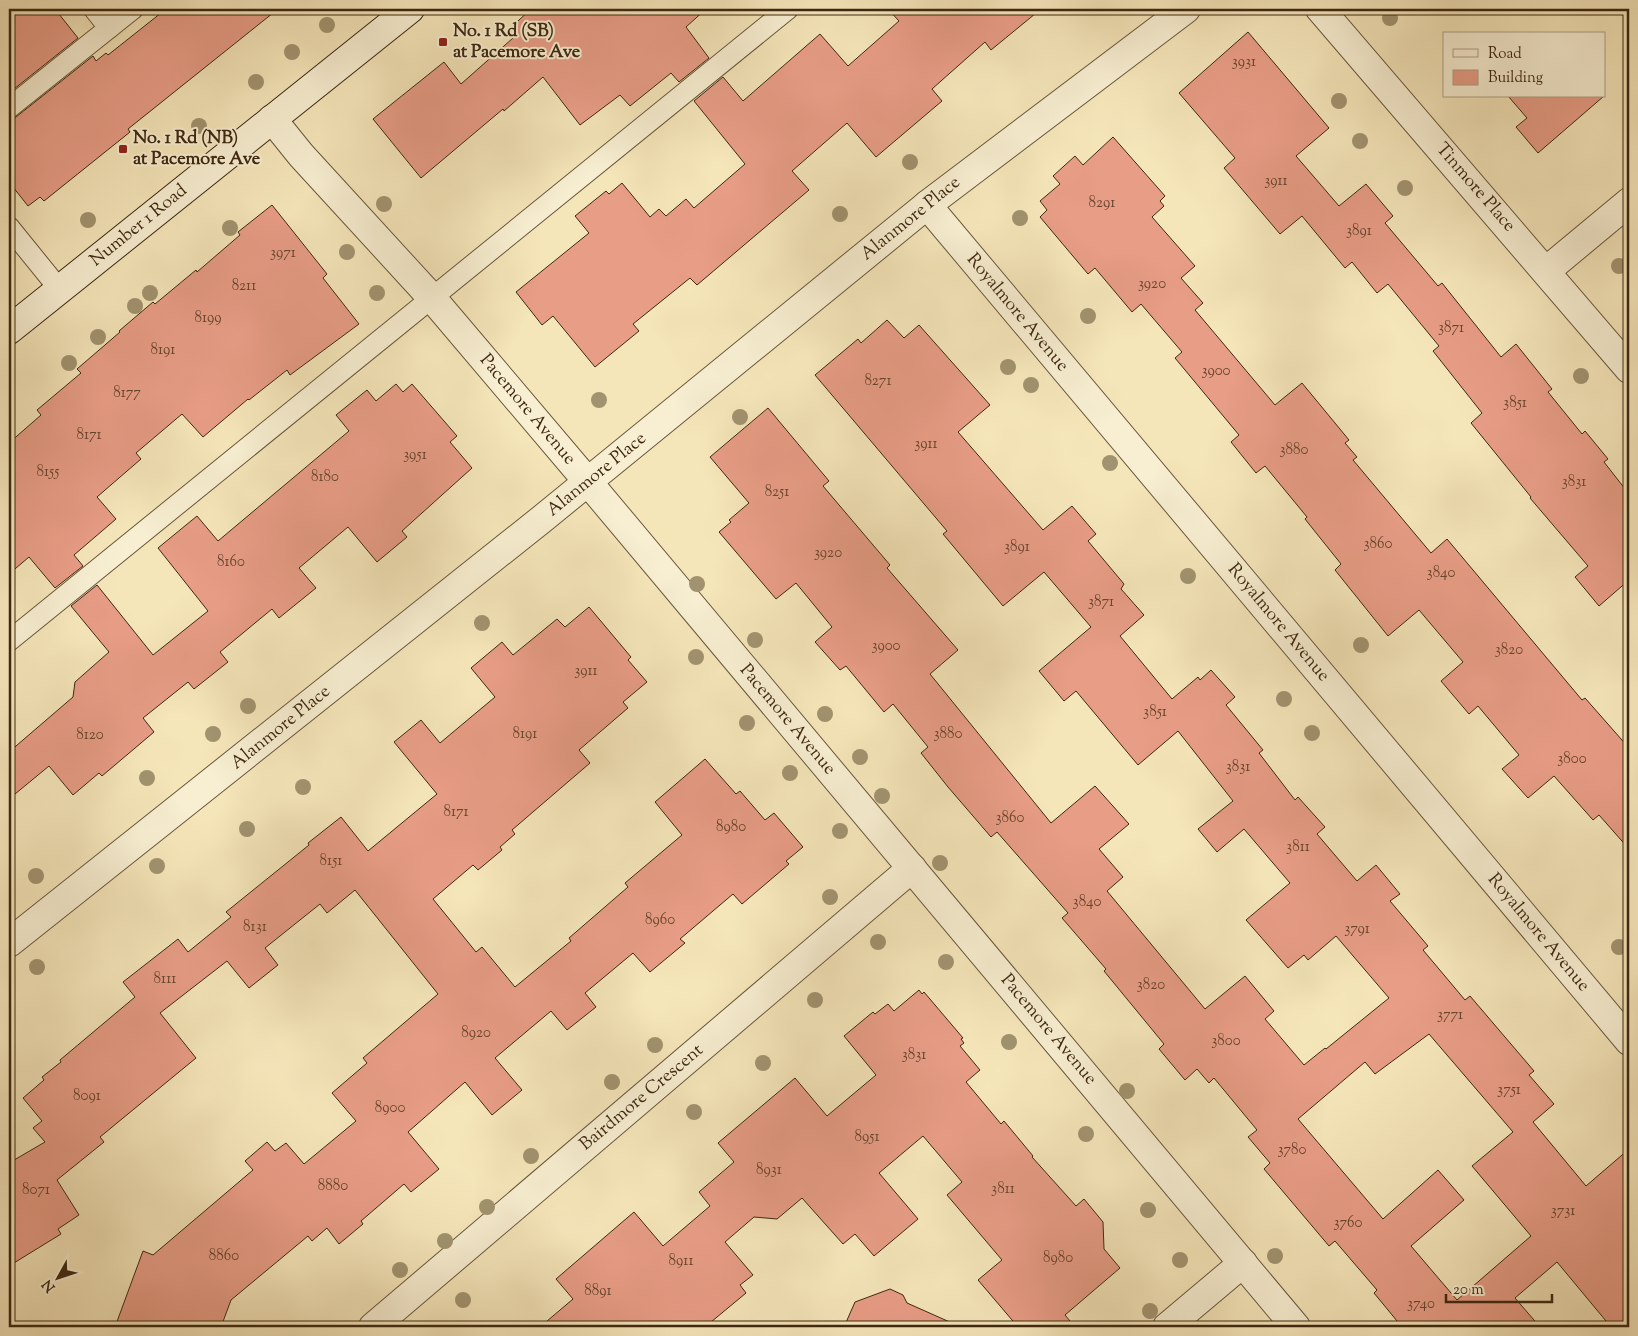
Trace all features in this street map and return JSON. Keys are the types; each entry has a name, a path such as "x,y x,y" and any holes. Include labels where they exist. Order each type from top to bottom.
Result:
{"street":[{"name":"Number 1 Road","path":"9,330 410,9"},
{"name":"Alanmore Place","path":"9,943 244,758 588,482 926,205 1186,9"},
{"name":"Tinmore Place","path":"1320,9 1629,369"},
{"name":"Pacemore Avenue","path":"272,119 301,155 432,298 588,482 1296,1327"},
{"path":"1546,271 1629,202"},
{"name":"Royalmore Avenue","path":"926,205 1629,1041"},
{"name":"Bairdmore Crescent","path":"373,1327 912,868"},
{"path":"1166,1327 1243,1263"}],"lane":[{"path":"94,9 109,28"},
{"path":"9,108 133,9"},
{"path":"9,641 788,9"},
{"path":"9,227 60,290"}],"building":[{"path":"9,9 55,9 78,38 9,93"},
{"path":"166,9 278,9 128,129 130,132 44,201 40,197 28,206 9,182 9,120 16,117 93,56 96,61 106,53 108,55"},
{"path":"531,9 706,9 686,27 709,58 679,82 671,73 630,106 620,95 580,125 543,77 421,178 373,119 444,62 461,84 513,38 507,31"},
{"path":"888,9 1041,9 991,50 985,42 932,89 942,101 876,157 847,123 792,171 809,190 697,285 690,278 633,324 639,331 595,367 553,316 542,325 516,292 589,233 575,216 606,191 609,194 622,183 650,217 659,209 666,216 686,199 694,208 745,164 694,101 723,77 743,101 820,34 848,66 899,21"},
{"path":"1248,32 1329,128 1296,156 1339,206 1366,184 1393,216 1385,223 1438,286 1442,283 1501,357 1516,344 1552,389 1548,392 1582,434 1585,431 1608,459 1604,462 1629,494 1629,580 1599,606 1575,577 1588,566 1530,498 1471,423 1482,413 1433,351 1439,346 1388,284 1377,293 1352,262 1345,268 1302,216 1280,234 1224,168 1235,158 1179,93"},
{"path":"1510,98 1602,98 1538,153 1516,127 1527,118"},
{"path":"1113,137 1165,196 1160,201 1164,206 1152,217 1195,266 1181,278 1203,303 1195,310 1275,405 1302,383 1349,440 1345,443 1357,457 1353,460 1431,553 1447,539 1582,700 1585,698 1629,748 1629,849 1599,815 1593,820 1554,776 1528,798 1502,769 1519,755 1478,706 1469,714 1441,681 1463,662 1419,610 1388,636 1335,570 1341,564 1305,519 1307,517 1265,466 1256,473 1231,442 1239,435 1175,358 1182,352 1141,304 1132,312 1095,268 1088,274 1040,217 1047,210 1040,201 1060,184 1053,176 1075,156 1083,165"},
{"path":"272,205 327,274 323,278 359,324 290,375 287,370 248,399 203,437 182,414 136,453 141,459 97,497 116,519 74,555 83,566 55,588 29,557 9,574 9,443 41,415 37,410 81,373 77,369 153,302 155,304 196,270 197,272 240,235 238,232"},
{"path":"887,320 904,338 919,325 990,405 958,432 1043,530 1072,506 1096,534 1088,541 1124,584 1121,589 1144,615 1120,636 1172,699 1198,677 1200,680 1211,670 1235,697 1226,705 1263,750 1259,753 1295,800 1298,797 1325,827 1317,834 1357,881 1376,865 1400,894 1390,901 1428,946 1423,950 1465,1000 1470,996 1534,1071 1529,1075 1554,1104 1533,1122 1586,1186 1629,1149 1629,1327 1611,1327 1557,1262 1515,1298 1540,1327 1402,1327 1374,1293 1377,1290 1335,1241 1329,1246 1264,1169 1270,1163 1248,1137 1257,1130 1214,1078 1209,1083 1197,1069 1185,1080 1159,1049 1164,1044 1104,971 1106,969 1062,918 1068,913 997,832 991,837 948,787 921,753 928,747 893,704 884,712 846,666 840,670 815,642 832,627 796,583 776,599 719,532 731,522 729,520 749,503 710,457 768,408 829,481 823,486 890,565 887,568 958,650 930,674 1051,823 1095,786 1129,824 1099,849 1123,877 1107,891 1205,1009 1245,976 1274,1011 1265,1019 1304,1065 1389,998 1336,936 1308,960 1304,955 1288,968 1246,920 1290,883 1244,829 1217,852 1198,829 1233,801 1178,731 1138,765 1076,691 1064,701 1039,671 1091,627 1044,572 1003,606 943,534 947,531 815,375 858,339 861,343","holes":["1429,1034 1513,1132 1472,1166 1531,1236 1457,1300 1411,1246 1464,1200 1438,1170 1383,1219 1298,1119 1365,1062 1375,1074"]},
{"path":"396,384 403,392 412,384 457,436 450,442 472,468 402,531 407,537 377,562 348,527 299,568 316,588 279,618 272,609 220,652 228,662 194,689 188,682 143,718 154,732 102,776 99,773 73,795 49,766 9,799 9,752 73,697 75,682 109,652 71,606 97,585 153,655 208,611 158,548 197,516 218,541 349,431 336,415 367,390 376,401"},
{"path":"589,607 631,657 628,660 647,682 623,702 628,708 579,750 590,763 512,830 515,834 500,847 502,850 478,870 473,865 433,899 476,952 482,947 515,987 571,941 569,938 628,887 625,883 682,835 655,802 705,759 736,794 740,791 765,820 774,813 803,847 786,861 789,864 742,904 733,894 680,939 685,943 650,972 633,953 585,993 596,1007 567,1030 551,1011 495,1058 522,1090 492,1115 465,1082 408,1132 439,1169 411,1192 404,1184 361,1221 363,1224 339,1244 327,1228 312,1241 308,1236 231,1300 221,1327 115,1327 143,1251 153,1255 253,1170 245,1161 267,1142 275,1151 286,1143 304,1164 356,1121 332,1093 367,1063 363,1058 438,994 355,890 327,913 320,904 265,948 278,965 249,988 227,961 160,1013 196,1058 100,1137 104,1142 57,1180 79,1215 58,1229 61,1234 9,1266 9,1163 45,1142 33,1128 42,1121 23,1098 44,1080 42,1077 61,1062 60,1060 135,997 123,982 178,939 188,952 231,917 226,912 341,817 368,851 437,794 394,742 421,720 440,743 495,697 471,668 502,642 513,655 557,619 565,627"},
{"path":"919,990 922,994 924,992 963,1038 961,1039 964,1043 960,1046 980,1070 966,1082 1001,1124 1004,1121 1032,1157 1076,1206 1084,1199 1103,1222 1104,1249 1120,1268 1065,1315 1075,1327 1018,1327 978,1280 1002,1260 947,1195 962,1182 923,1136 879,1173 918,1219 874,1256 855,1234 843,1244 802,1198 777,1219 754,1217 725,1242 753,1275 740,1285 746,1293 705,1327 540,1327 573,1299 556,1279 634,1212 663,1246 710,1206 699,1192 734,1162 718,1143 795,1078 827,1116 876,1075 844,1036 873,1012 875,1014 888,1004 894,1011"},
{"path":"890,1289 903,1295 907,1303 961,1327 844,1327 855,1302"}],"place":[{"name":"No. 1 Rd (SB) at Pacemore Ave","path":"443,42"},
{"name":"No. 1 Rd (NB) at Pacemore Ave","path":"123,149"}]}
